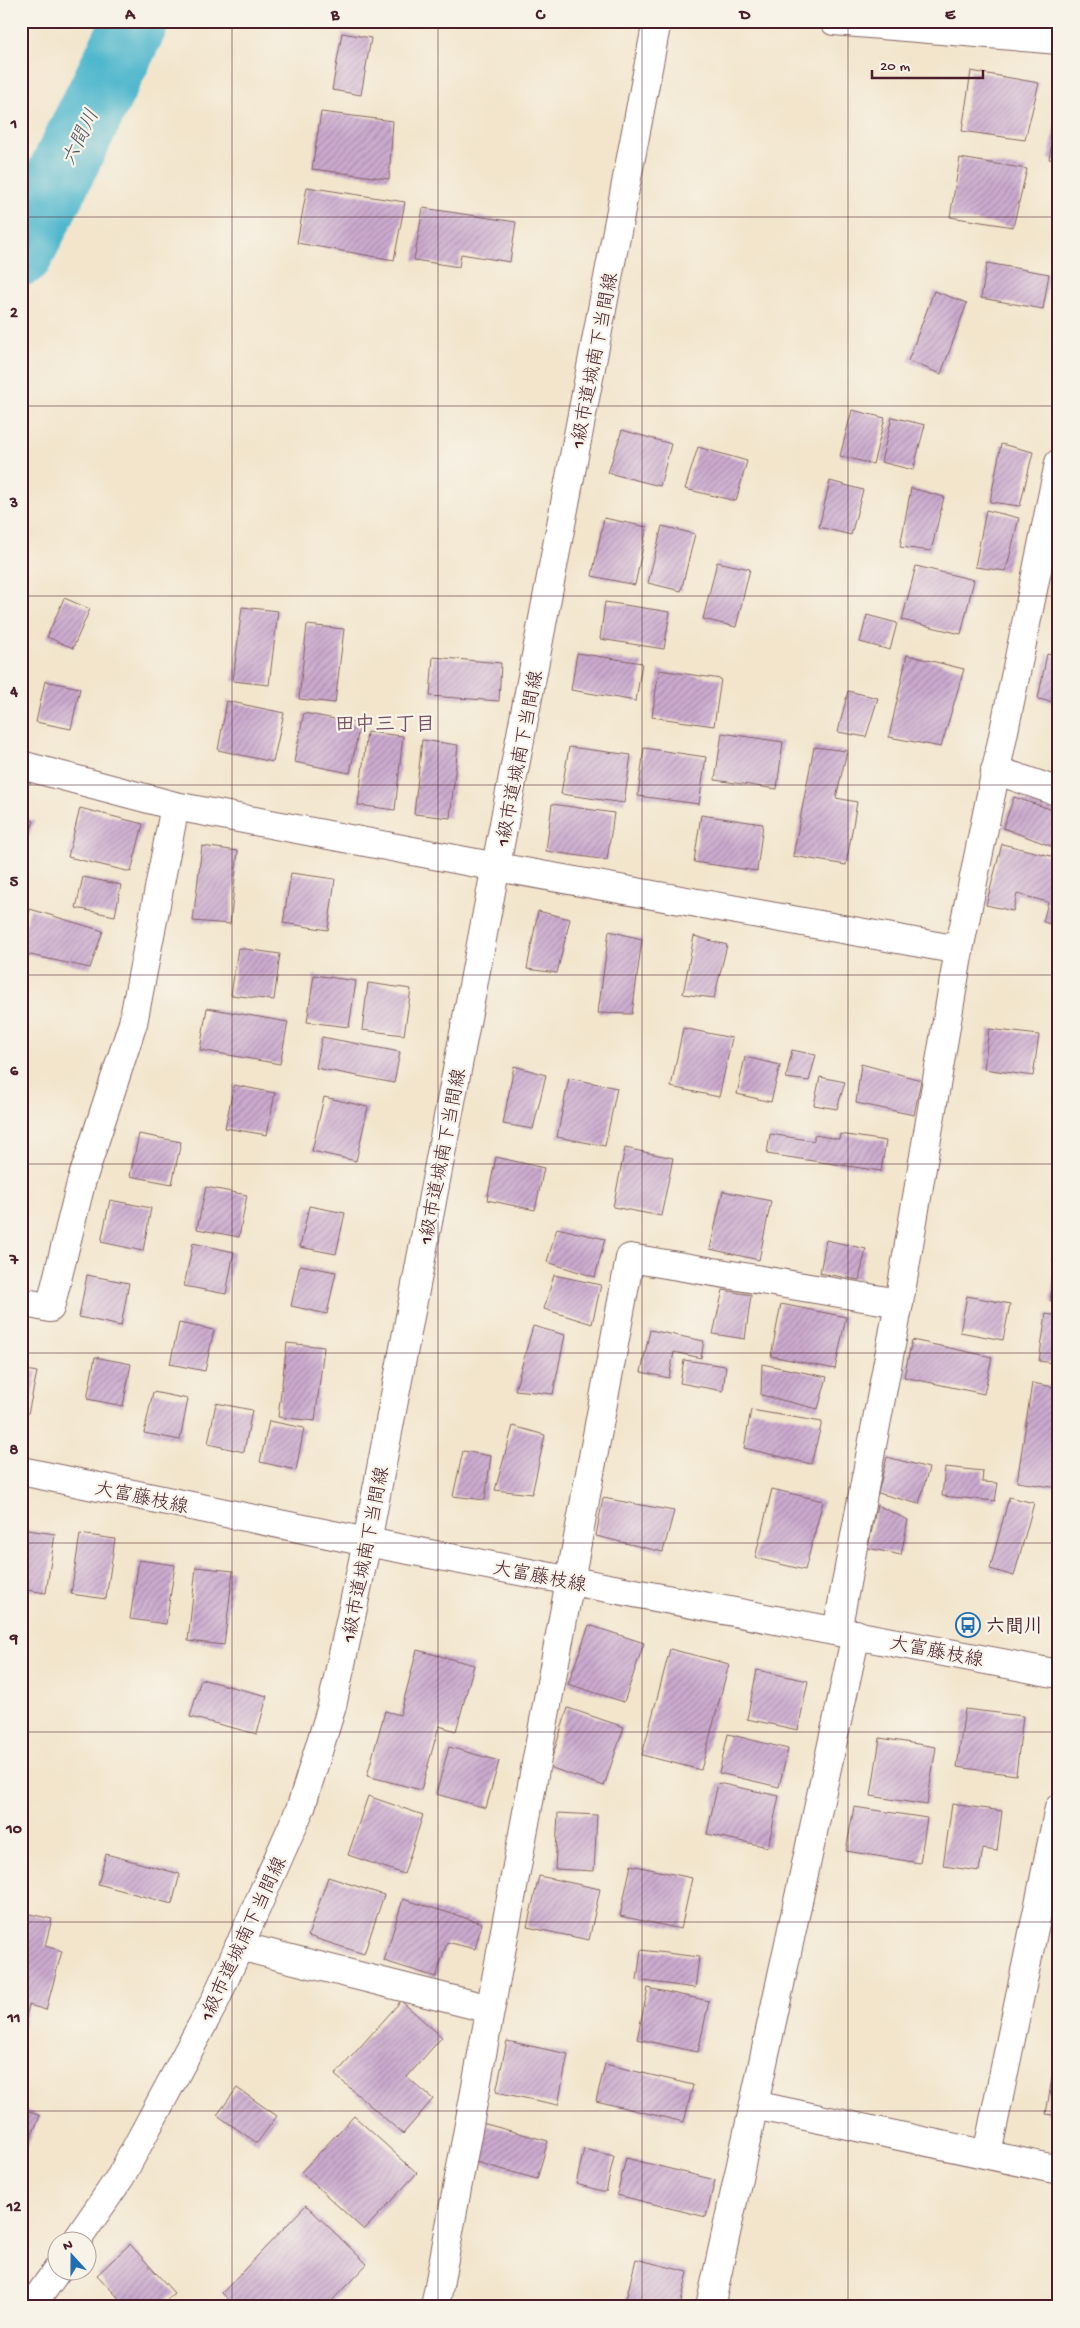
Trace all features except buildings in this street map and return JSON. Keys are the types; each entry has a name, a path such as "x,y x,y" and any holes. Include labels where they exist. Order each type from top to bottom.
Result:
{"street":[{"name":"1級市道城南下当間線","path":"84,2230 120,2176 214,2003 301,1807 332,1706 367,1542 657,21"},
{"path":"834,21 982,28 1059,40"},
{"path":"710,2307 754,2105 846,1633 899,1303 959,950 1059,463"},
{"path":"21,765 176,806 497,867 959,950"},
{"path":"995,770 1059,792"},
{"path":"21,1302 50,1308 81,1183 133,1023 176,806"},
{"path":"435,2307 630,1258 899,1303"},
{"name":"大富藤枝線","path":"21,1471 367,1542 1059,1674"},
{"path":"987,2154 1059,1808"},
{"path":"239,1946 490,2009"},
{"path":"754,2105 1059,2170"},
{"path":"31,2307 50,2280"}],"waterway":[{"name":"六間川","path":"21,253 136,21"}],"place":[{"name":"六間川","path":"968,1625"}],"district":[{"name":"田中三丁目","path":"385,723"}]}
